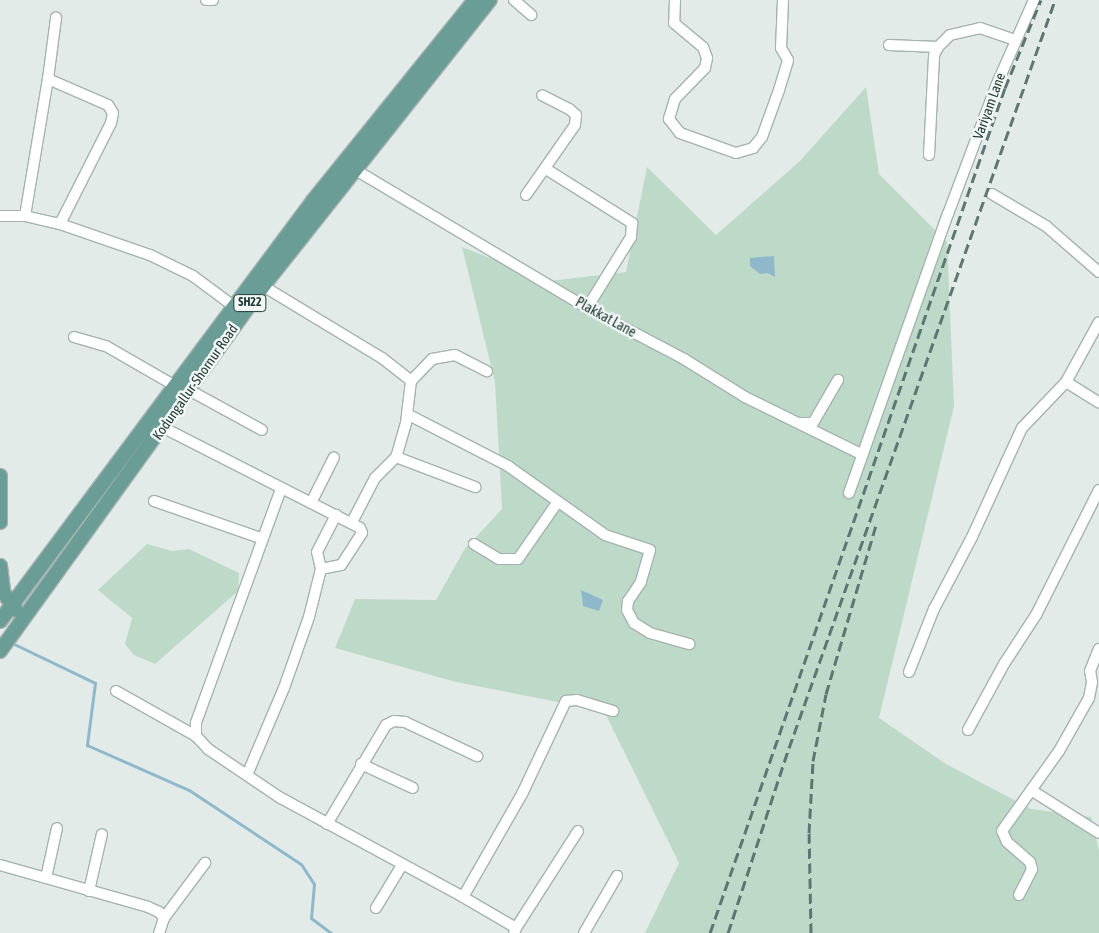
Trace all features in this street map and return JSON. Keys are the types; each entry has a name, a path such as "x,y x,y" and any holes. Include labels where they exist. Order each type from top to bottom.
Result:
{"main road":[{"name":"Kodungallur-Shornur Road","path":"0,621 183,388 313,201 476,0"},
{"name":"Kodungallur-Shornur Road","path":"239,310 263,286 490,0"},
{"name":"Kodungallur-Shornur Road","path":"0,651 162,427 183,388"},
{"path":"0,476 0,522"},
{"path":"0,566 3,592 10,606 25,616"}],"street":[{"path":"206,0 213,0"},
{"path":"514,0 531,15"},
{"path":"675,0 674,23 703,47 707,58 705,68 675,99 670,119 680,133 736,153 753,148 762,138 779,90 788,60 781,48 783,0"},
{"name":"Variyam Lane","path":"849,493 948,214 1015,40 1034,0"},
{"path":"25,216 48,79 56,18"},
{"path":"930,155 934,55 938,47 950,35 980,28 1015,40"},
{"path":"890,45 938,47"},
{"path":"48,79 108,105 113,113 112,123 60,224"},
{"path":"526,195 575,125 576,115 542,95"},
{"name":"Plakkat Lane","path":"354,169 586,308 684,359 745,397 863,455"},
{"path":"546,169 632,223 631,237 586,308"},
{"path":"992,194 1046,226 1099,272"},
{"path":"0,216 25,216 60,224 150,254 193,276 239,310"},
{"path":"263,286 382,358 411,380"},
{"path":"909,672 934,609 972,537 1022,428 1066,382 1099,322"},
{"path":"74,336 106,346 262,430"},
{"path":"352,522 375,478 396,457 407,414 411,380 432,359 455,355 487,371"},
{"path":"799,423 813,423 838,380"},
{"path":"1066,382 1099,402"},
{"path":"407,414 508,466 557,503 605,535 650,550 641,582 628,601 627,610 634,623 650,633 689,644"},
{"path":"162,427 352,522 362,533 342,565 321,569"},
{"path":"311,503 334,457"},
{"path":"396,457 475,487"},
{"path":"196,736 196,722 282,488"},
{"path":"968,730 1004,664 1036,615 1099,490"},
{"path":"154,501 263,538"},
{"path":"474,544 499,559 518,559 557,503"},
{"path":"247,775 284,688 321,569 317,552 336,515"},
{"path":"1018,894 1032,869 1030,862 1007,842 1002,831 1031,790 1089,698 1092,682 1090,671 1099,649"},
{"path":"116,691 196,736 208,749 327,824 463,897 515,931 578,831"},
{"path":"463,897 522,794 566,701 577,700 613,711"},
{"path":"327,824 361,764 386,725 394,721 405,722 477,756"},
{"path":"361,764 413,788"},
{"path":"1031,790 1099,833"},
{"path":"46,878 57,828"},
{"path":"89,891 102,834"},
{"path":"159,933 164,918 205,863"},
{"path":"0,865 148,907 159,912 164,918"},
{"path":"376,908 402,865"},
{"path":"584,933 616,876"}],"green space":[{"path":"866,87 879,174 947,242 954,406 879,718 946,764 1031,809 1091,817 1099,851 1099,933 645,933 679,863 604,711 456,682 335,648 355,599 436,600 464,550 502,509 495,382 462,247 549,281 626,272 647,167 716,235 800,161"},
{"path":"147,544 172,551 189,549 239,573 238,591 155,664 134,655 125,644 132,618 98,590"}],"water":[{"path":"774,256 775,277 767,273 760,274 750,266 750,258"},
{"path":"581,590 603,600 599,611 583,606"}],"waterway":[{"path":"12,643 95,683 87,745 189,790 301,864 314,884 311,918 331,933"}],"railway":[{"path":"710,933 1005,88 1041,0"},
{"path":"728,933 789,748 1055,0"},
{"path":"811,933 809,833 813,761 826,694 877,522"}]}
